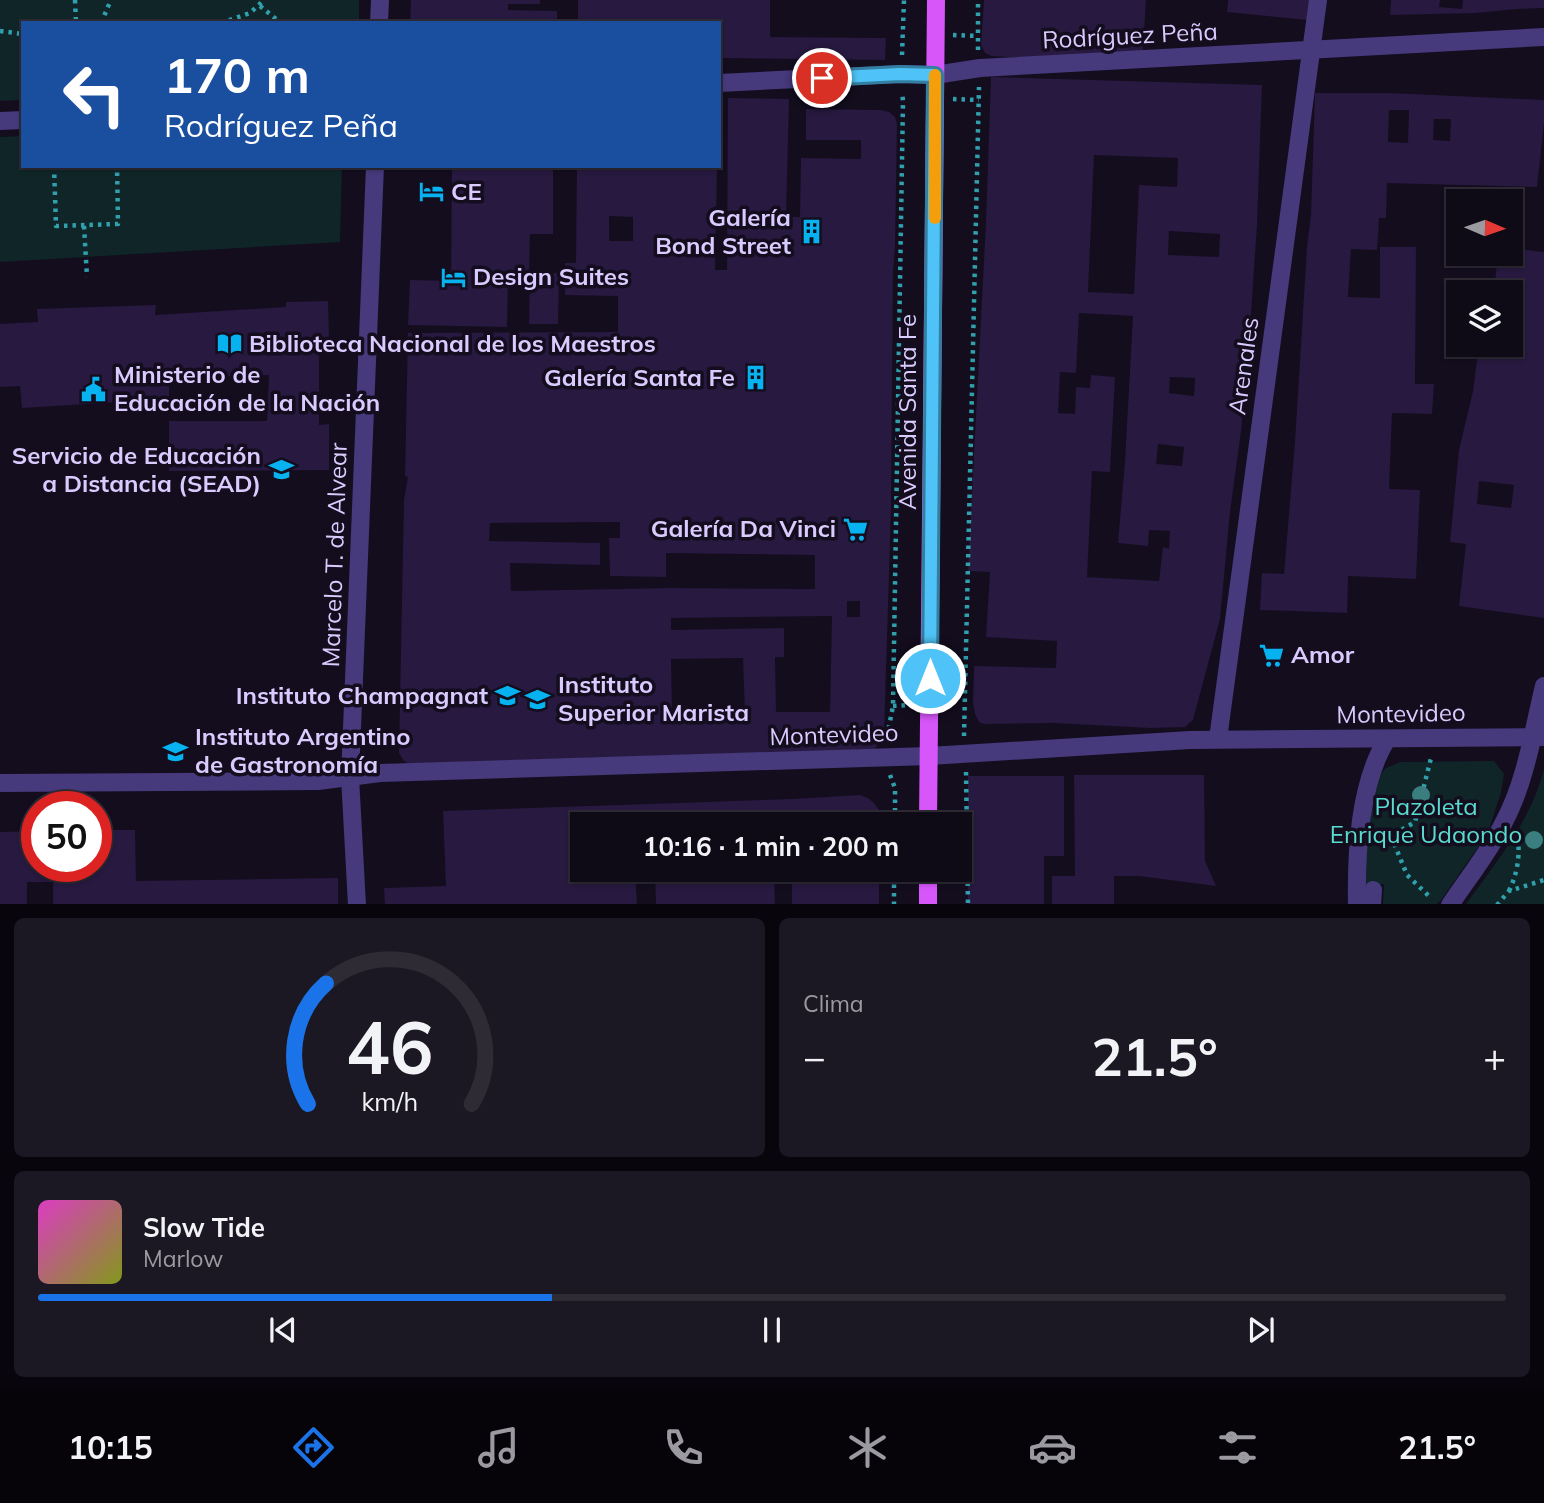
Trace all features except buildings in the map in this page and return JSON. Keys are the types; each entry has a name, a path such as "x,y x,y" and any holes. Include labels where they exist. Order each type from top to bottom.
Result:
{"main road":[{"name":"Avenida Santa Fe","path":"928,812 936,0"},
{"path":"928,882 928,904"}],"street":[{"path":"379,21 380,0"},
{"name":"Arenales","path":"1218,739 1318,0"},
{"name":"Rodríguez Peña","path":"721,83 900,74 935,75 980,68 1544,37"},
{"path":"0,121 21,120"},
{"name":"Marcelo T. de Alvear","path":"357,904 351,777 375,168"},
{"path":"1451,904 1511,809 1538,737 1544,686"},
{"name":"Montevideo","path":"0,783 318,781 380,773 883,758 1218,739 1538,737"},
{"path":"1357,904 1360,831 1374,766 1387,739"}],"path":[{"path":"75,0 76,21"},
{"path":"102,21 111,0"},
{"path":"227,21 250,13 264,0"},
{"path":"895,812 895,788 883,758 892,706 903,101 900,74 904,0"},
{"path":"260,6 279,21"},
{"path":"0,31 21,34"},
{"path":"968,904 963,705 979,100"},
{"path":"54,168 56,226 118,224 117,168"},
{"path":"84,226 88,277"},
{"path":"1360,831 1391,836 1415,822 1436,738"},
{"path":"1498,904 1509,891 1520,855 1511,809"},
{"path":"1391,836 1408,875 1437,904"},
{"path":"1509,891 1544,880"},
{"path":"894,882 894,904"}],"green space":[{"path":"0,0 359,0 359,21 21,21 21,100 0,101"},
{"path":"21,136 21,168 342,168 340,242 0,262 0,137"},
{"name":"Plazoleta Enrique Udaondo","path":"1494,761 1504,774 1488,833 1441,900 1437,904 1383,904 1384,884 1366,885 1363,841 1376,779 1386,768 1400,762"},
{"path":"1544,769 1544,904 1466,904 1522,823"}],"slow traffic":[{"path":"935,75 935,218"}],"place":[{"name":"CE","path":"431,192"},
{"name":"Galería Bond Street","path":"811,232"},
{"name":"Design Suites","path":"453,277"},
{"name":"Biblioteca Nacional de los Maestros","path":"229,344"},
{"name":"Galería Santa Fe","path":"755,378"},
{"name":"Ministerio de Educación de la Nación","path":"94,389"},
{"name":"Servicio de Educación a Distancia (SEAD)","path":"281,470"},
{"name":"Galería Da Vinci","path":"856,529"},
{"name":"Amor","path":"1271,655"},
{"name":"Instituto Champagnat","path":"508,696"},
{"name":"Instituto Superior Marista","path":"538,699"},
{"name":"Instituto Argentino de Gastronomía","path":"175,751"}],"route":[{"path":"822,78 935,75 930,678"}]}
